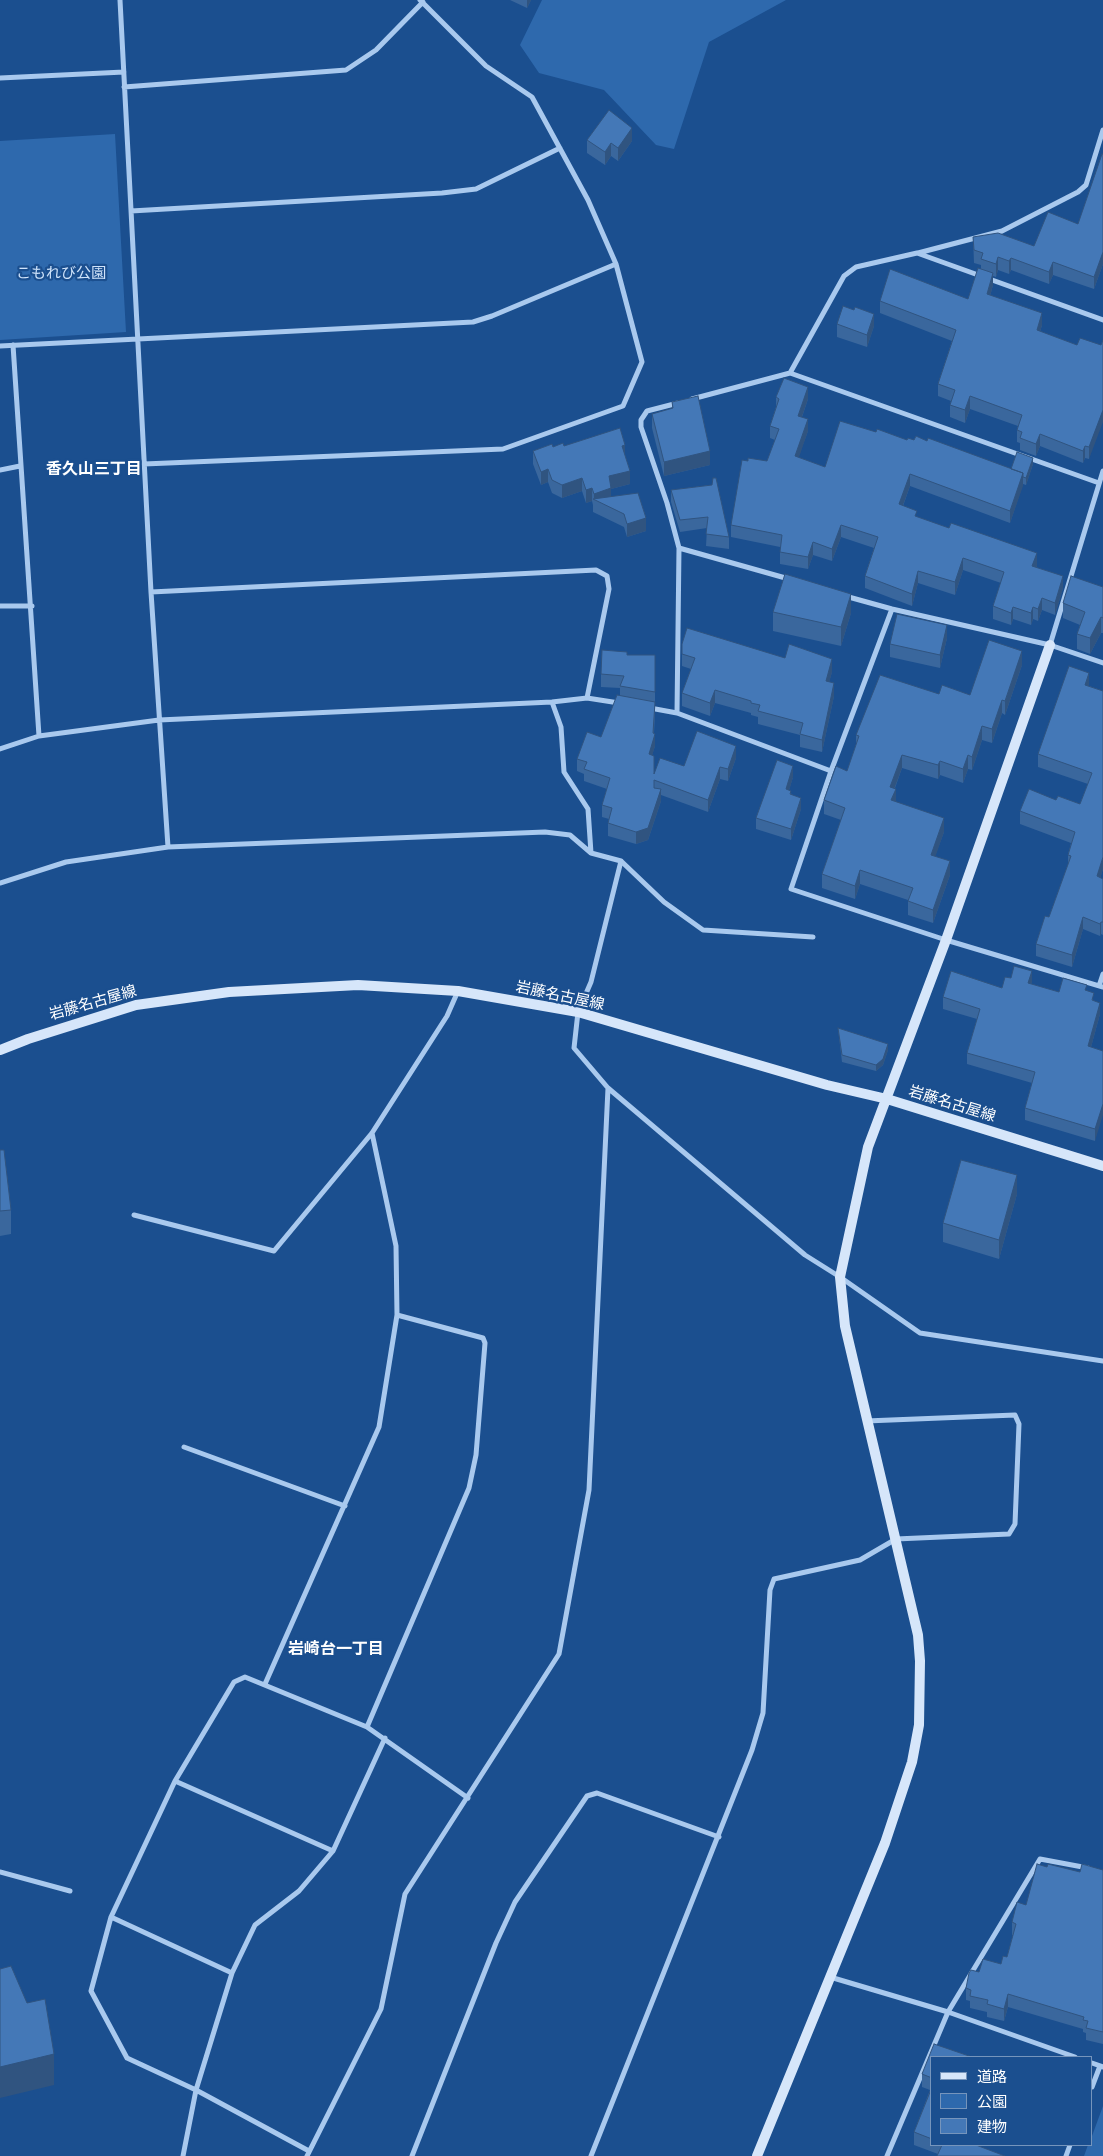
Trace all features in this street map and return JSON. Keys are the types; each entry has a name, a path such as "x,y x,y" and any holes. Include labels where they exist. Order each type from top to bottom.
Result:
{"street":[{"path":"120,0 151,592 168,846"},
{"path":"124,87 346,70 376,50 422,1 486,66 532,97 588,200 616,264 642,362 623,406 502,449 144,464"},
{"path":"0,78 124,72"},
{"path":"790,373 844,276 856,267 1002,231 1078,192 1086,185 1103,130"},
{"path":"131,211 442,193 476,189 560,148"},
{"path":"917,253 1103,320"},
{"path":"0,346 473,322 492,316 616,264"},
{"path":"13,345 20,466 32,606 39,736"},
{"path":"677,713 679,548 667,503 641,427 641,420 647,411 790,373 1099,483"},
{"path":"0,470 20,466"},
{"path":"757,2156 885,1843 912,1762 919,1725 920,1661 918,1636 896,1539 865,1420 845,1326 840,1277 868,1146 946,940 1050,645 1103,472"},
{"path":"679,548 799,582"},
{"path":"151,592 596,570 607,576 609,589 587,698"},
{"path":"836,593 892,609 1050,645 1103,663"},
{"path":"0,606 32,606"},
{"path":"892,609 831,770 791,889 946,940 1101,987 1103,974"},
{"path":"0,749 39,736 159,720 552,702 587,698 623,704"},
{"path":"552,702 561,727 564,772 588,809 591,853"},
{"path":"641,707 677,713 831,770"},
{"path":"0,884 80,859 168,846 545,832 570,835 591,853 621,861 664,902 703,930 812,937"},
{"path":"621,861 591,982 578,1012 574,1048 608,1088 805,1255 840,1277 920,1334 1103,1361"},
{"name":"岩藤名古屋線","path":"0,1050 28,1039 136,1005 229,992 358,985 458,992 578,1012 827,1085 887,1099 1103,1166"},
{"path":"134,1215 274,1251 372,1134 447,1016 458,992"},
{"path":"468,1798 367,1727 245,1677 234,1682 175,1781 111,1917 91,1991 127,2058 196,2090 308,2154 381,2009 405,1894 468,1798 559,1654 589,1490 608,1088"},
{"path":"265,1684 379,1427 397,1315 396,1246 372,1134"},
{"path":"367,1727 470,1488 476,1456 486,1343 483,1338 397,1315"},
{"path":"590,2156 719,1837 752,1750 763,1713 770,1590 774,1580 860,1560 896,1539 1010,1534 1015,1524 1019,1424 1015,1415 865,1420"},
{"path":"184,1447 345,1506"},
{"path":"183,2156 196,2090 232,1973 255,1925 300,1891 333,1851 385,1738"},
{"path":"175,1781 333,1851"},
{"path":"412,2156 496,1943 515,1902 587,1796 597,1793 719,1837"},
{"path":"887,2156 948,2012 1040,1858 1094,1869"},
{"path":"0,1872 70,1891"},
{"path":"111,1917 232,1973"},
{"path":"829,1977 948,2012 1072,2056"},
{"path":"1093,2085 1101,2066"}],"green space":[{"path":"542,0 786,0 709,42 674,149 656,145 604,90 539,73 520,45"},
{"name":"こもれび公園","path":"115,134 126,332 0,340 0,141"},
{"path":"1103,2106 1103,2156 1084,2156 1088,2146 1093,2146 1093,2133"}],"building":[{"path":"609,110 632,128 618,148 611,143 605,152 587,140"},
{"path":"1102,154 1103,252 1094,277 1053,262 1049,272 1011,258 1009,261 998,257 996,264 981,259 983,253 974,250 973,237 998,233 1034,246 1048,212 1078,224"},
{"path":"978,268 993,273 987,294 1042,313 1037,330 1077,345 1080,338 1101,345 1103,340 1103,410 1089,447 1085,446 1083,451 1040,434 1036,444 1020,438 1022,432 1017,430 1022,415 970,396 965,410 950,405 955,390 938,384 956,330 880,301 890,269 968,299"},
{"path":"843,306 854,310 855,307 874,314 867,335 837,324"},
{"path":"784,378 808,387 798,416 808,419 795,456 825,467 840,421 876,432 877,429 907,440 908,438 914,440 916,436 927,441 928,438 1023,473 1010,511 910,474 899,504 917,511 915,516 949,528 951,523 1037,553 1032,566 1063,576 1055,603 1042,598 1038,609 1033,607 1031,613 1013,607 1011,613 993,606 1004,572 963,558 955,582 918,571 912,594 865,576 878,537 841,525 832,549 813,542 808,557 780,552 782,535 731,525 742,460 748,461 748,458 767,461 779,429 770,426 779,399 776,397"},
{"path":"698,396 710,451 664,462 652,414 673,408 672,402"},
{"path":"620,428 625,445 622,446 630,471 609,476 611,488 594,494 592,488 586,490 582,478 562,485 552,480 548,469 541,472 533,451 552,444 553,447 563,443 564,446"},
{"path":"1017,452 1033,458 1026,478 1023,477 1023,473 1011,469"},
{"path":"713,478 716,478 729,537 706,534 708,517 680,520 671,490 712,485"},
{"path":"638,493 646,518 627,524 624,514 593,499"},
{"path":"785,574 851,594 841,627 773,612"},
{"path":"1071,576 1103,587 1103,618 1101,617 1090,638 1077,634 1085,612 1063,603"},
{"path":"897,614 947,625 940,655 890,644"},
{"path":"687,628 785,658 789,644 832,659 826,681 834,683 822,740 800,734 803,723 758,711 760,705 751,703 751,701 715,690 710,703 682,693 695,658 682,654 682,644"},
{"path":"989,640 1022,651 1005,701 1002,700 992,729 982,726 972,757 968,755 963,769 940,761 938,765 902,755 890,787 896,789 891,800 944,818 931,855 950,861 933,910 908,901 913,888 860,870 855,886 822,874 845,808 824,800 836,766 847,771 859,736 856,735 880,675 939,694 942,685 970,695"},
{"path":"602,650 627,652 627,655 655,655 655,692 620,686 624,676 601,674"},
{"path":"1069,666 1089,673 1085,685 1103,691 1103,857 1097,876 1103,879 1103,922 1100,924 1083,917 1072,955 1036,944 1045,916 1049,917 1071,856 1068,855 1075,832 1020,811 1029,789 1056,800 1058,796 1080,804 1092,773 1038,754"},
{"path":"617,695 655,702 653,733 655,734 649,754 654,756 654,774 660,758 684,766 697,731 736,746 728,769 720,767 708,800 654,780 654,788 661,789 648,828 636,832 608,823 612,808 602,805 610,778 584,769 587,762 577,759 587,732 601,737"},
{"path":"777,760 793,766 786,789 791,791 790,794 801,798 791,829 756,818"},
{"path":"1014,966 1032,971 1028,983 1059,992 1063,978 1087,985 1085,990 1094,993 1092,1000 1100,1003 1088,1046 1103,1051 1103,1104 1095,1129 1025,1108 1035,1072 967,1053 980,1009 943,997 951,971 1002,988 1005,977 1011,978"},
{"path":"838,1028 888,1044 883,1059 876,1065 842,1055"},
{"path":"0,1150 4,1150 11,1210 0,1211"},
{"path":"961,1160 1017,1175 999,1240 943,1223"},
{"path":"1037,1864 1047,1867 1048,1864 1080,1872 1082,1864 1103,1870 1103,2032 1086,2028 1088,2021 1083,2020 1084,2017 1008,1994 1004,2009 987,2004 988,2000 970,1996 971,1990 966,1988 969,1973 971,1970 979,1972 983,1959 1001,1964 1003,1956 1007,1957 1016,1924 1012,1922 1017,1902 1026,1905"},
{"path":"11,1966 27,2003 45,1999 54,2054 0,2067 0,1969"},
{"path":"934,2044 969,2056 930,2056 930,2077 922,2074"},
{"path":"930,2092 930,2138 914,2132"},
{"path":"942,2146 979,2146 1005,2156 937,2156"}],"district":[{"name":"香久山三丁目","path":"94,469"},
{"name":"岩崎台一丁目","path":"336,1649"}]}
